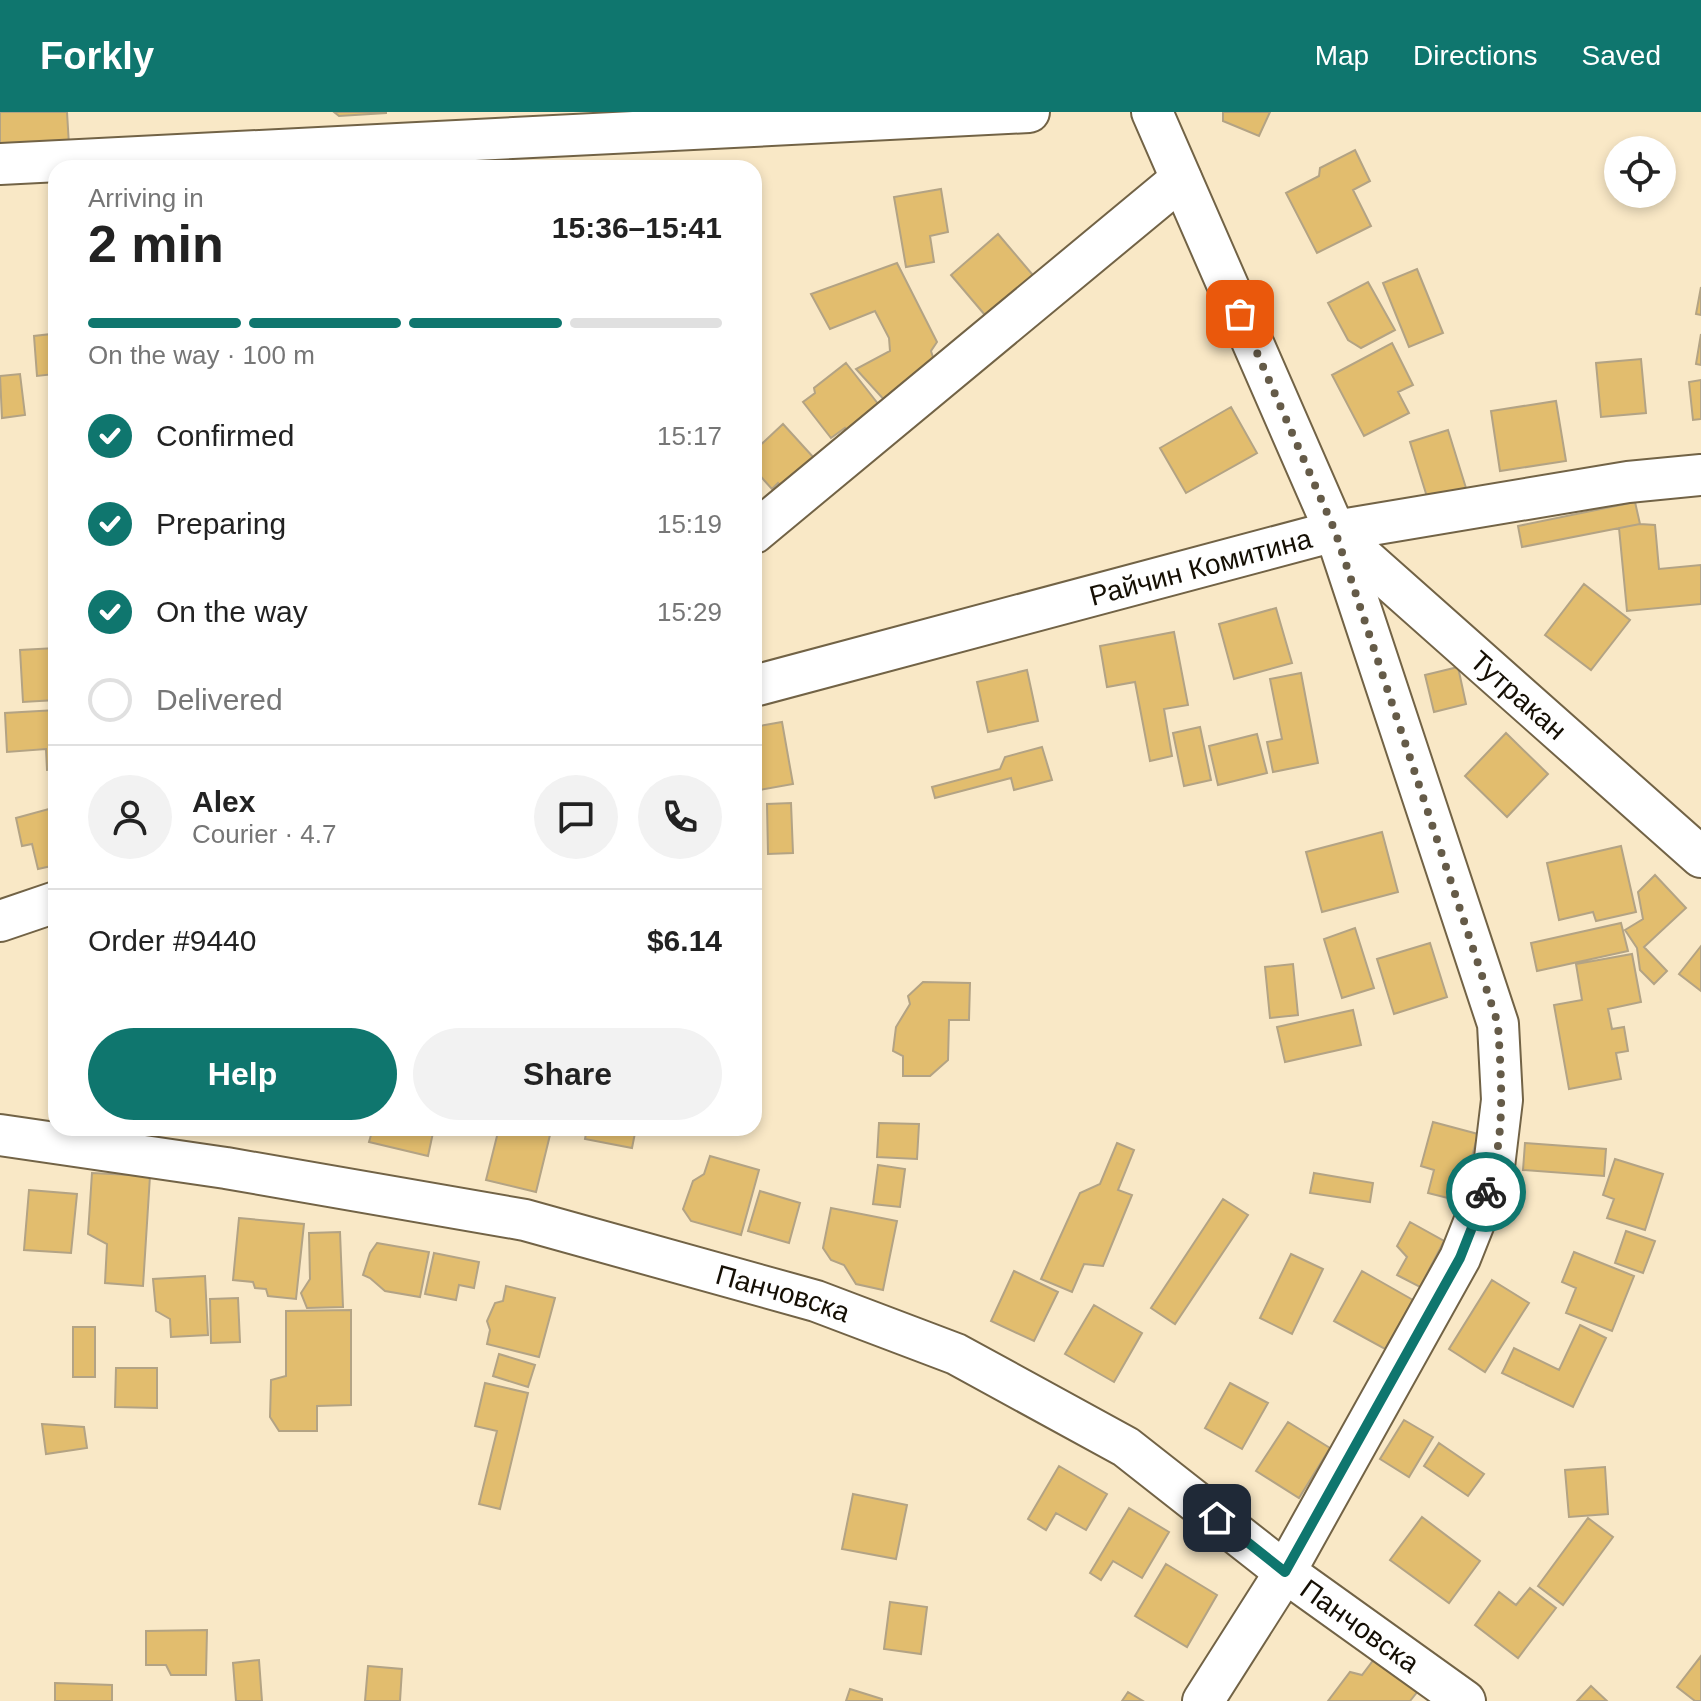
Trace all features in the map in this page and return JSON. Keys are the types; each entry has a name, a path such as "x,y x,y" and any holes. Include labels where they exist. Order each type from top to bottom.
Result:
{"street":[{"path":"79,160 1029,112"},
{"path":"1152,112 1335,531 1498,1024 1502,1100 1493,1175 1460,1258 1285,1572 1203,1701"},
{"path":"0,164 48,162"},
{"path":"762,526 1181,179"},
{"name":"Райчин Комитина","path":"762,684 1335,531 1628,482 1701,475"},
{"name":"Тутракан","path":"1335,531 1701,857"},
{"path":"0,921 48,905"},
{"name":"Панчовска","path":"0,1135 226,1168 525,1220 816,1301 956,1354 1126,1447 1285,1572 1465,1701"}],"building":[{"path":"0,112 67,112 69,145 0,151"},
{"path":"334,112 386,112 386,113 339,116"},
{"path":"1223,112 1270,112 1259,136 1223,121"},
{"path":"1355,150 1370,181 1353,190 1371,226 1317,253 1286,193 1319,176 1320,168"},
{"path":"941,189 948,232 930,236 934,262 906,267 894,197"},
{"path":"998,234 1043,287 996,328 951,275"},
{"path":"897,263 937,342 931,351 937,370 887,403 856,369 890,351 889,338 875,311 830,329 811,294"},
{"path":"1417,269 1443,333 1409,347 1383,283"},
{"path":"1368,282 1395,330 1361,348 1348,340 1328,303"},
{"path":"1701,287 1701,315 1696,314"},
{"path":"48,334 48,375 37,376 34,336"},
{"path":"1701,334 1701,365 1696,364"},
{"path":"1392,343 1413,385 1398,392 1409,413 1364,436 1332,375"},
{"path":"1641,359 1646,413 1601,417 1596,363"},
{"path":"846,363 890,419 858,445 845,428 831,438 803,402 815,393 814,388"},
{"path":"20,374 25,415 2,418 0,376"},
{"path":"1701,380 1701,419 1693,420 1689,382"},
{"path":"1556,401 1566,461 1500,471 1491,411"},
{"path":"1231,407 1257,453 1186,493 1160,448"},
{"path":"783,424 824,469 792,498 778,483 772,489 762,478 762,444"},
{"path":"1448,430 1466,488 1428,500 1410,442"},
{"path":"1635,502 1640,524 1522,547 1518,526"},
{"path":"1655,525 1659,569 1701,565 1701,604 1627,611 1619,528"},
{"path":"1584,584 1630,620 1591,670 1545,635"},
{"path":"1276,608 1292,663 1234,679 1219,624"},
{"path":"1174,632 1188,705 1164,709 1172,756 1150,761 1135,682 1107,687 1100,646"},
{"path":"48,648 48,700 23,702 20,650"},
{"path":"1458,667 1466,704 1434,712 1425,675"},
{"path":"1027,670 1038,721 988,732 977,682"},
{"path":"1301,673 1318,763 1273,772 1267,742 1282,739 1270,679"},
{"path":"48,710 48,770 46,749 7,752 5,713"},
{"path":"782,722 793,784 762,790 762,726"},
{"path":"1200,727 1211,780 1184,786 1173,733"},
{"path":"1506,733 1548,774 1507,817 1465,776"},
{"path":"1257,734 1267,773 1218,785 1209,746"},
{"path":"1042,747 1052,780 1014,790 1011,778 935,798 932,787 1000,769 1005,757"},
{"path":"791,803 793,853 768,854 767,804"},
{"path":"48,809 48,867 38,869 32,844 22,846 16,818"},
{"path":"1382,832 1398,892 1322,912 1306,852"},
{"path":"1621,846 1636,912 1596,921 1593,912 1559,920 1547,863"},
{"path":"1655,875 1686,908 1644,947 1667,971 1654,984 1640,970 1637,948 1625,930 1643,919 1638,892"},
{"path":"1621,923 1628,951 1537,971 1531,943"},
{"path":"1355,928 1374,988 1342,998 1324,939"},
{"path":"1430,943 1447,997 1394,1014 1377,959"},
{"path":"1701,946 1701,991 1679,974"},
{"path":"1632,954 1641,1002 1608,1009 1612,1029 1624,1027 1628,1051 1616,1053 1621,1079 1569,1089 1554,1005 1582,1000 1576,964"},
{"path":"1293,964 1298,1015 1270,1018 1265,967"},
{"path":"923,982 970,983 969,1020 949,1020 948,1060 930,1076 903,1076 903,1056 893,1051 896,1027 910,1004 908,996"},
{"path":"1353,1010 1361,1045 1285,1062 1277,1027"},
{"path":"1433,1122 1478,1134 1460,1201 1428,1193 1434,1170 1421,1166"},
{"path":"879,1123 919,1124 917,1159 877,1157"},
{"path":"371,1136 432,1136 428,1156 369,1142"},
{"path":"497,1136 550,1136 536,1192 486,1180"},
{"path":"586,1136 634,1136 632,1148 585,1139"},
{"path":"1117,1143 1134,1150 1118,1190 1132,1195 1103,1266 1084,1264 1072,1292 1041,1279 1080,1193 1100,1184"},
{"path":"1525,1143 1606,1149 1604,1176 1523,1170"},
{"path":"710,1156 759,1170 741,1235 691,1221 683,1209 693,1181 704,1174"},
{"path":"1615,1159 1663,1174 1645,1230 1607,1218 1614,1199 1603,1195"},
{"path":"878,1165 905,1169 900,1207 873,1204"},
{"path":"92,1173 150,1176 143,1286 105,1283 107,1244 88,1234"},
{"path":"1314,1173 1373,1183 1370,1202 1310,1193"},
{"path":"29,1190 77,1194 71,1253 24,1250"},
{"path":"760,1191 800,1203 789,1243 748,1231"},
{"path":"1223,1199 1248,1215 1175,1324 1151,1308"},
{"path":"831,1208 897,1221 883,1290 856,1284 844,1265 831,1260 823,1248"},
{"path":"239,1218 304,1224 296,1299 268,1296 266,1289 255,1288 253,1282 233,1280"},
{"path":"1410,1222 1444,1241 1420,1287 1397,1275 1407,1257 1397,1246"},
{"path":"1626,1231 1655,1241 1643,1273 1615,1263"},
{"path":"340,1232 343,1307 307,1308 301,1293 310,1279 309,1233"},
{"path":"377,1243 429,1252 420,1297 385,1291 363,1275 370,1253"},
{"path":"1574,1252 1634,1276 1612,1331 1566,1313 1576,1288 1562,1282"},
{"path":"434,1253 479,1262 474,1288 459,1285 456,1300 425,1294"},
{"path":"1291,1254 1323,1269 1292,1334 1260,1318"},
{"path":"1014,1271 1058,1292 1034,1341 991,1321"},
{"path":"1362,1271 1413,1300 1385,1349 1334,1321"},
{"path":"205,1276 208,1335 171,1337 170,1319 156,1311 153,1279"},
{"path":"1492,1280 1529,1303 1485,1372 1449,1349"},
{"path":"506,1286 555,1298 539,1357 487,1344 490,1330 487,1321 495,1303 503,1301"},
{"path":"238,1298 240,1342 211,1343 210,1299"},
{"path":"1094,1305 1142,1333 1114,1382 1065,1354"},
{"path":"351,1310 351,1405 317,1406 317,1431 279,1431 270,1417 271,1380 286,1376 286,1311"},
{"path":"1580,1325 1606,1338 1573,1407 1502,1373 1514,1348 1559,1370"},
{"path":"73,1327 95,1327 95,1377 73,1377"},
{"path":"499,1354 535,1365 528,1387 493,1376"},
{"path":"116,1368 157,1368 157,1408 115,1407"},
{"path":"485,1383 528,1393 500,1509 479,1504 497,1431 475,1426"},
{"path":"1230,1383 1268,1403 1242,1449 1205,1428"},
{"path":"1404,1420 1433,1437 1409,1477 1380,1459"},
{"path":"1288,1422 1330,1448 1299,1498 1256,1471"},
{"path":"42,1424 84,1427 87,1448 46,1454"},
{"path":"1439,1443 1484,1474 1468,1496 1424,1466"},
{"path":"1059,1466 1107,1494 1086,1530 1056,1513 1046,1530 1028,1519"},
{"path":"1605,1467 1608,1514 1569,1517 1565,1470"},
{"path":"853,1494 907,1505 896,1559 842,1549"},
{"path":"1129,1508 1169,1532 1142,1578 1113,1561 1101,1580 1090,1573"},
{"path":"1422,1517 1480,1561 1449,1603 1390,1560"},
{"path":"1588,1518 1613,1537 1563,1605 1538,1586"},
{"path":"1166,1564 1217,1595 1187,1647 1135,1616"},
{"path":"1530,1588 1556,1608 1518,1658 1475,1625 1499,1592 1516,1605"},
{"path":"890,1602 927,1607 921,1654 884,1649"},
{"path":"207,1630 206,1675 171,1675 166,1665 146,1665 146,1631"},
{"path":"1701,1656 1701,1701 1695,1701 1677,1687"},
{"path":"1375,1658 1418,1691 1410,1701 1328,1701 1350,1672 1362,1675"},
{"path":"259,1660 262,1701 236,1701 233,1663"},
{"path":"368,1666 402,1669 400,1701 365,1701"},
{"path":"55,1683 112,1685 112,1701 55,1701"},
{"path":"1591,1686 1607,1701 1577,1701"},
{"path":"850,1689 882,1699 882,1701 846,1701"},
{"path":"1128,1692 1143,1701 1122,1701"}],"way so far":[{"path":"1240,314 1335,531 1498,1024 1502,1100 1493,1175 1486,1192"}],"route":[{"path":"1217,1518 1285,1572 1460,1258 1486,1192"}]}
